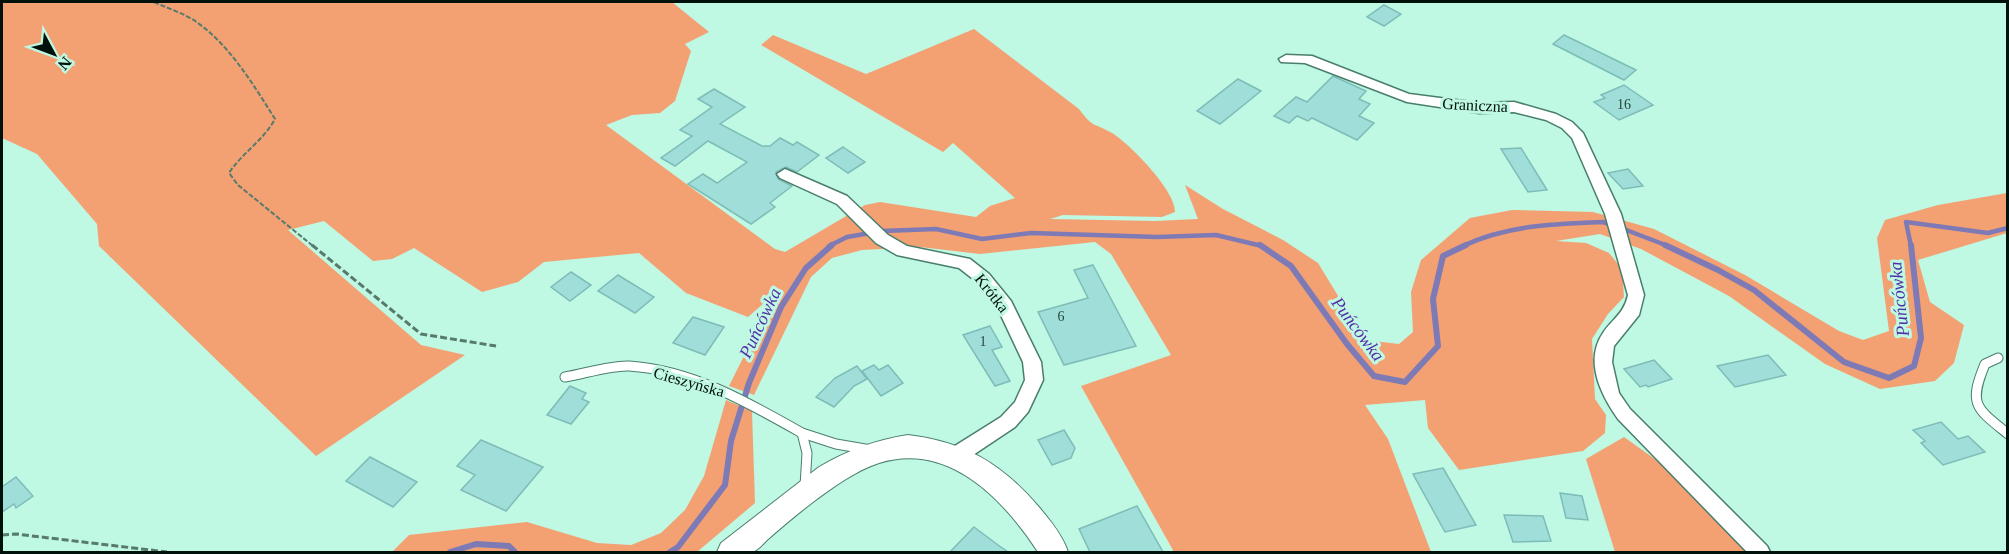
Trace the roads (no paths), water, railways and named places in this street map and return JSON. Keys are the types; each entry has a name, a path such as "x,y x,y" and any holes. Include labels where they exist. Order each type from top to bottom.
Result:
{"street":[{"name":"Graniczna","path":"1286,59 1307,59 1407,98 1479,108 1514,107 1551,117 1567,126 1578,136 1613,214 1636,295 1633,310 1615,330 1605,346 1603,362 1611,395 1624,414 1760,552"},
{"name":"Krótka","path":"785,174 842,200 882,239 903,251 964,263 983,278 1005,306 1032,362 1034,380 1022,407 1008,422 957,455"},
{"path":"731,552 804,493 845,465 876,452 907,446 935,449 957,455 980,468 1016,499 1054,552"}],"lane":[{"path":"1998,358 1985,364 1977,384 1976,403 1984,414 2007,434"},
{"name":"Cieszyńska","path":"565,376 628,366 678,376 734,395 802,433"},
{"path":"802,433 826,441 864,447 876,452"},
{"path":"802,433 807,453 804,493"}],"waterway":[{"name":"Puńcówka","path":"1463,246 1497,234 1531,227 1603,222 1612,225"},
{"name":"Puńcówka","path":"1911,246 1906,222 1988,233 2008,228"},
{"name":"Puńcówka","path":"1621,228 1668,246"},
{"name":"Puńcówka","path":"829,246 847,237 882,231 936,229 982,239 1031,233 1157,237 1216,235 1261,246"},
{"name":"Puńcówka","path":"670,552 678,547 725,485 731,441 749,383 781,307 806,268 832,245"},
{"name":"Puńcówka","path":"1261,246 1291,266 1347,344 1374,376 1405,382 1438,346 1433,299 1443,256 1466,245"},
{"name":"Puńcówka","path":"1665,245 1754,290 1844,362 1889,378 1914,366 1921,338 1911,245"},
{"name":"Puńcówka","path":"450,552 476,544 509,546 515,552"}]}
